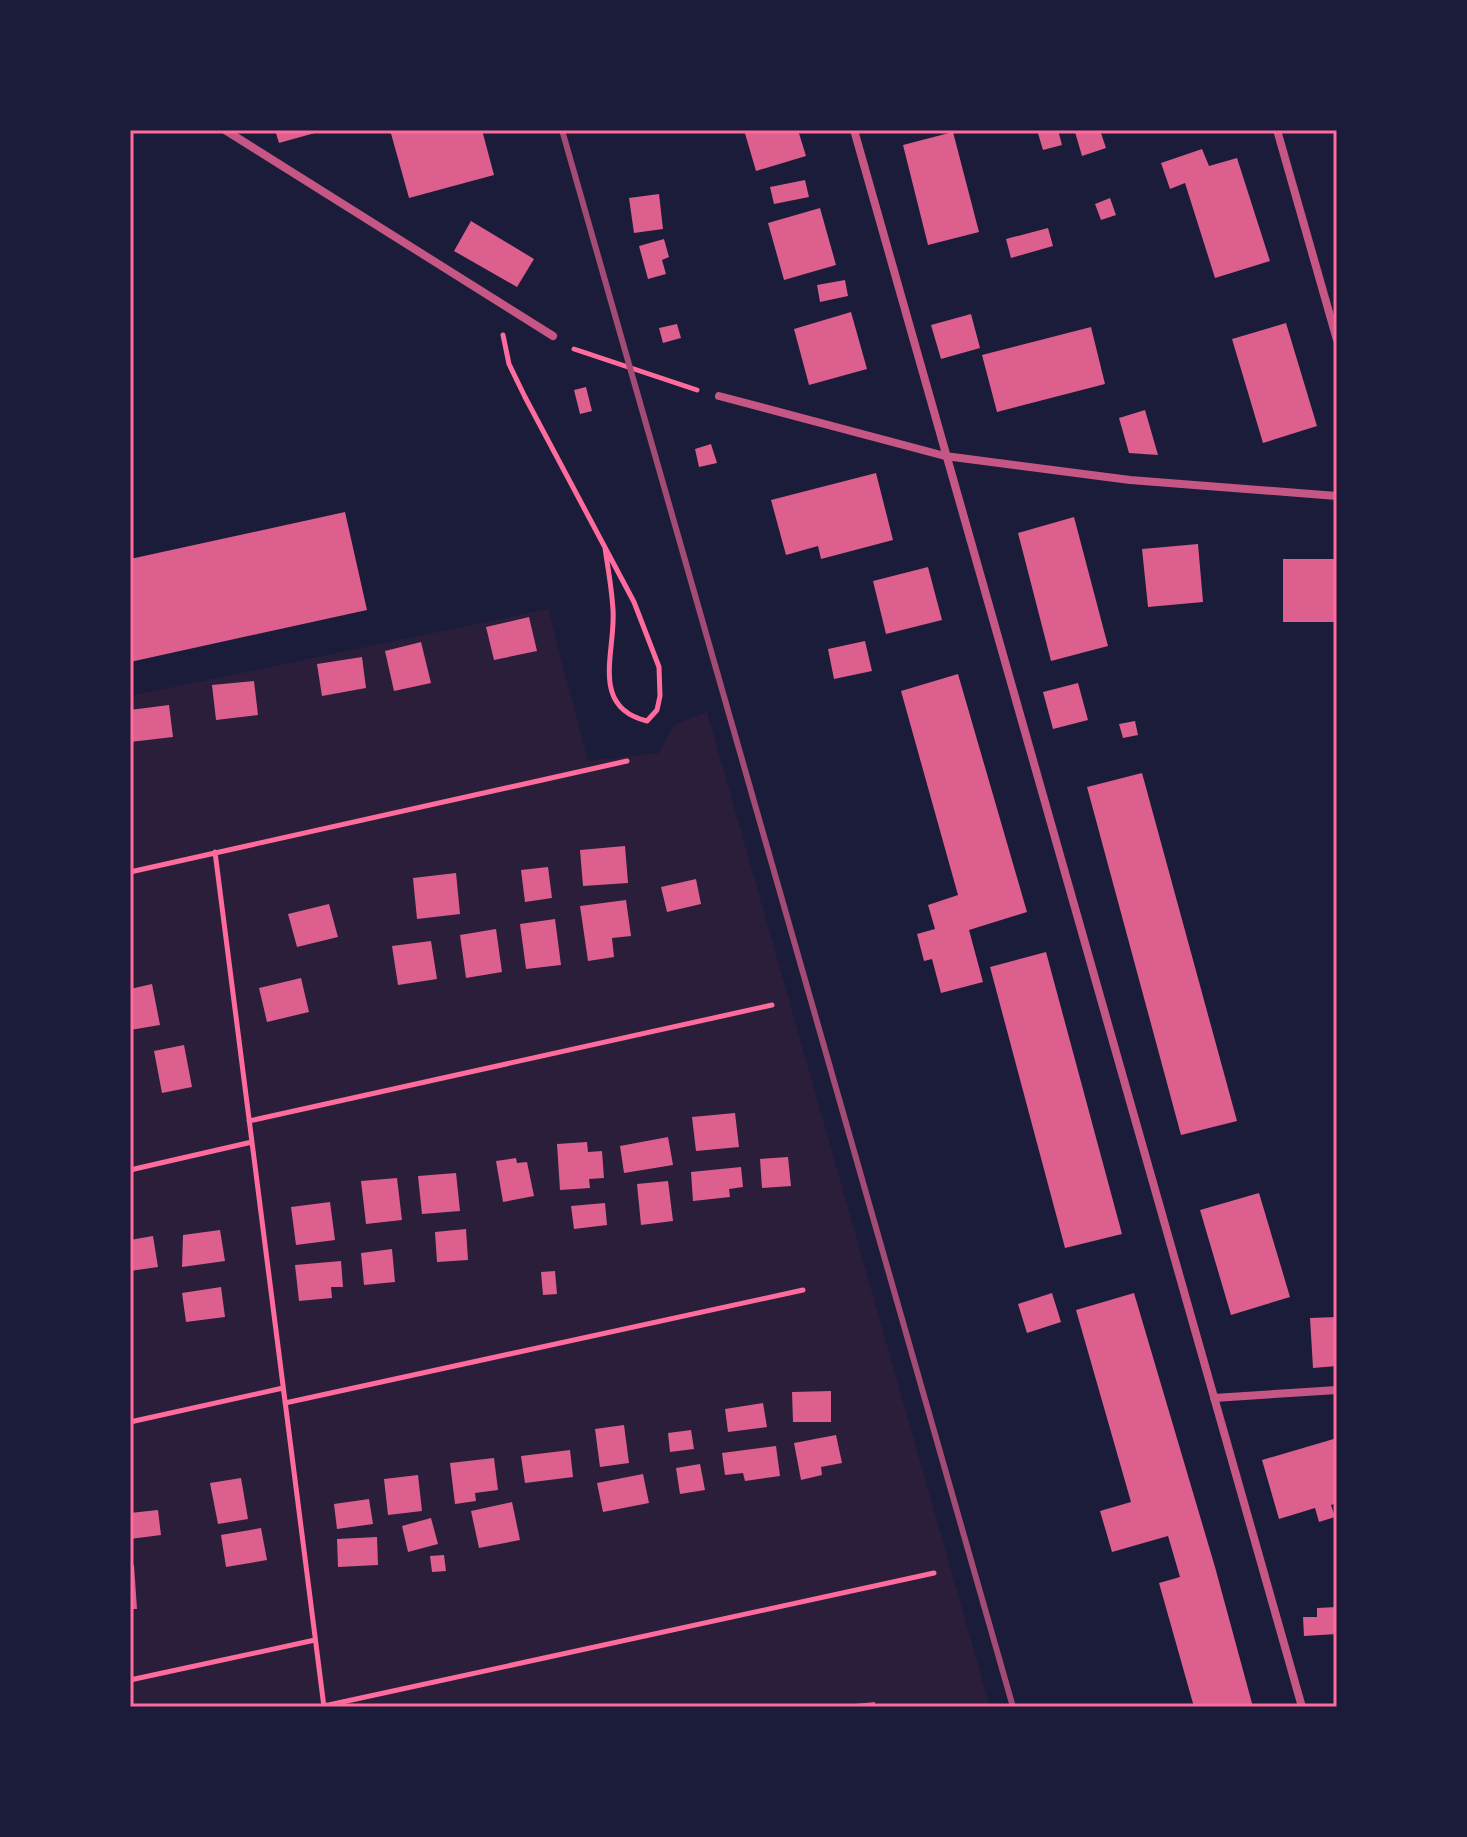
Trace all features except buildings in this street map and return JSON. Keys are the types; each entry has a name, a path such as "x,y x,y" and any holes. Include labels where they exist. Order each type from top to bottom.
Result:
{"street":[{"path":"225,130 553,336"},
{"path":"854,130 1302,1707"},
{"path":"1277,130 1337,340"},
{"path":"719,396 945,456 1130,480 1337,496"},
{"path":"1214,1398 1337,1390"}],"path":[{"path":"507,307 501,326 509,364 634,602 659,667 657,710 647,721 633,717 617,704 609,684 614,613 605,548"},
{"path":"553,336 591,357 719,396"},
{"path":"130,872 627,761"},
{"path":"215,852 324,1707 934,1573"},
{"path":"249,1121 772,1005"},
{"path":"130,1170 252,1142"},
{"path":"285,1403 803,1290"},
{"path":"130,1422 283,1388"},
{"path":"130,1680 315,1640"}],"shaded area":[{"path":"548,609 588,761 659,753 674,725 707,712 990,1707 130,1707 130,696"}],"railway":[{"path":"562,130 1013,1707"}]}
